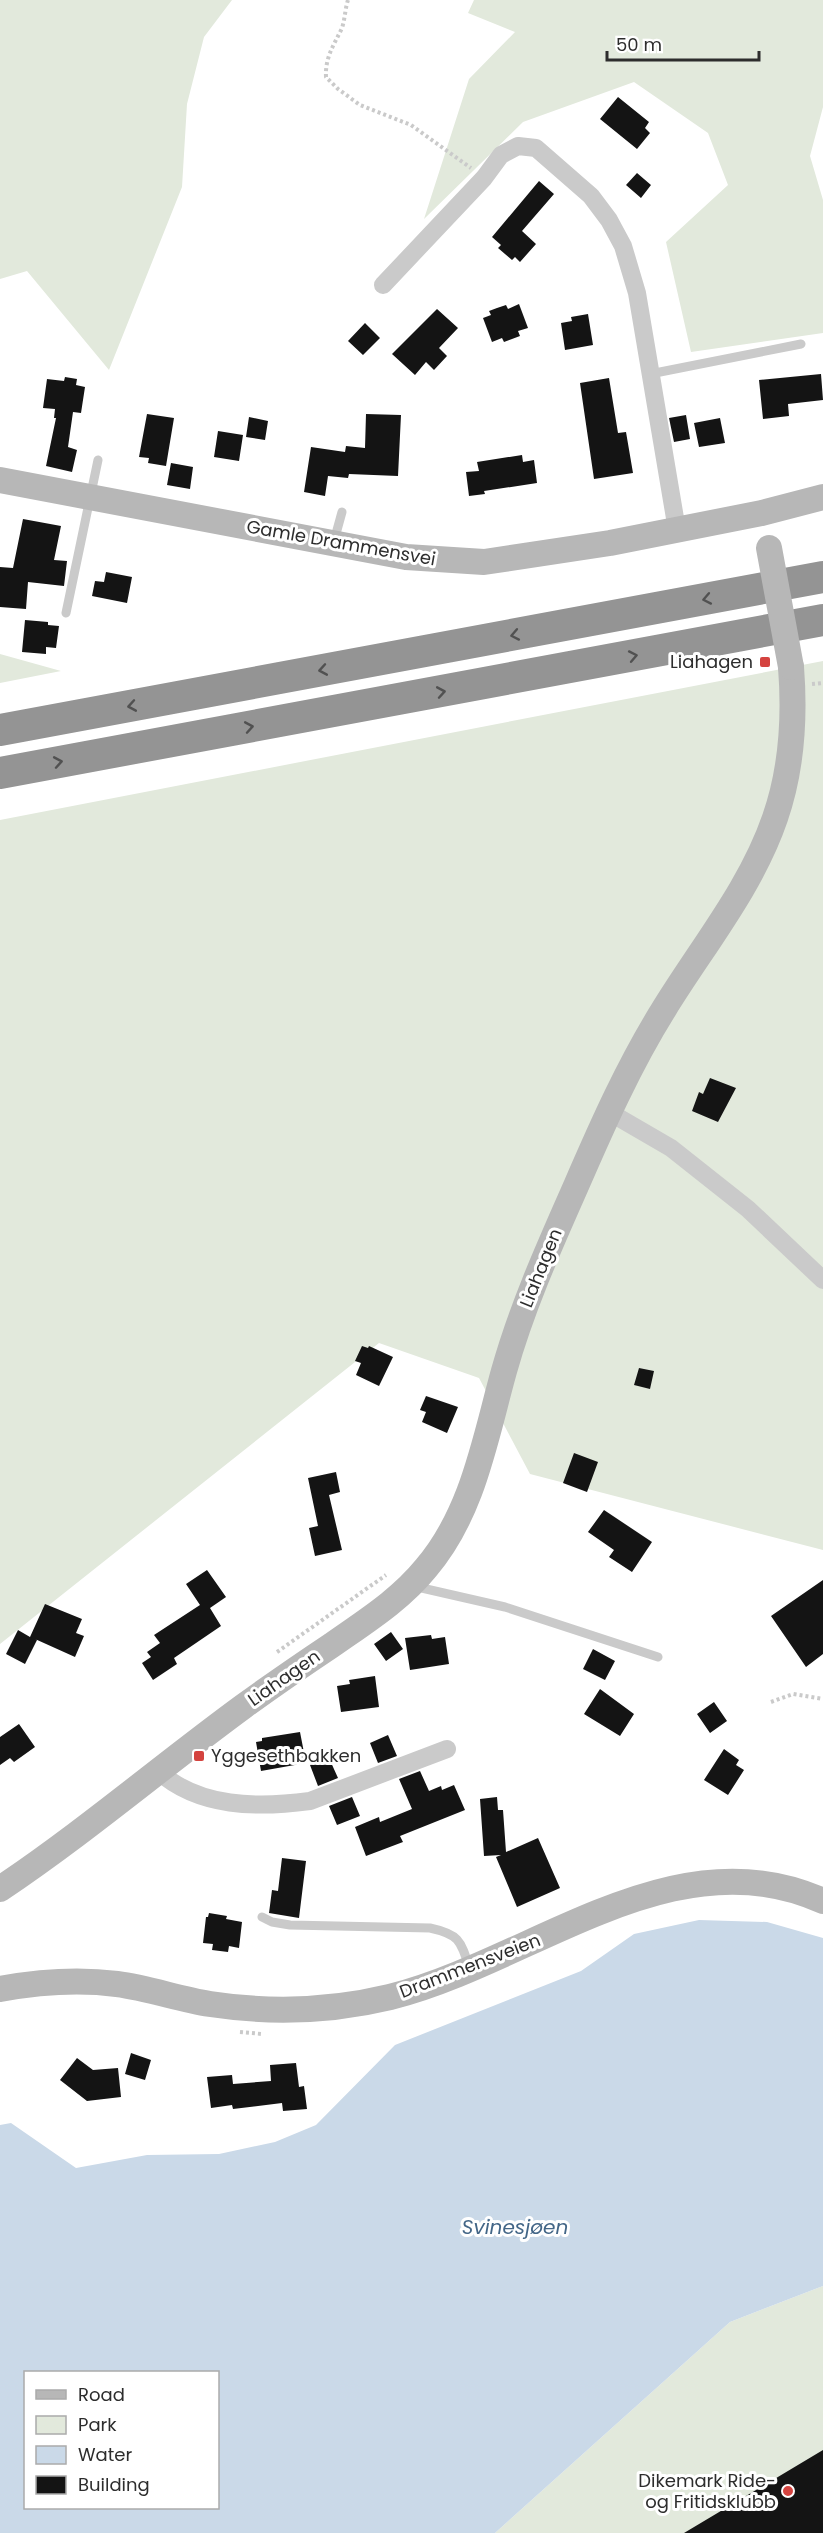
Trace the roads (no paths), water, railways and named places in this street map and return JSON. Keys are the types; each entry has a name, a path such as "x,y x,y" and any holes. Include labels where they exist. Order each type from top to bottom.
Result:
{"highway":[{"path":"0,730 823,578"},
{"path":"0,773 823,620"}],"main road":[{"name":"Gamle Drammensvei","path":"0,480 406,557 483,562 610,543 762,513 823,497"},
{"name":"Liahagen","path":"0,1889 85,1830 243,1707 381,1611 410,1585 442,1547 468,1498 514,1338 541,1266 609,1112 663,1010 719,925 758,858 774,821 783,790 791,744 794,703 791,667 762,513"},
{"name":"Drammensveien","path":"0,1989 70,1981 117,1984 209,2004 247,2008 315,2009 391,1997 470,1969 592,1916 669,1888 724,1881 750,1881 779,1886 823,1900"}],"street":[{"path":"383,285 484,178 501,155 518,146 536,148 591,196 609,220 623,246 637,293 677,530"},
{"path":"609,1112 671,1148 748,1209 823,1280"},
{"path":"158,1772 172,1784 204,1798 255,1804 291,1803 310,1801 447,1749"}],"lane":[{"path":"650,374 801,344"},
{"path":"66,613 98,460"},
{"path":"333,543 342,512"},
{"path":"410,1585 504,1607 658,1657"},
{"path":"262,1917 272,1922 290,1925 430,1928 449,1932 459,1940 470,1969"}],"water":[{"name":"Svinesjøen","path":"699,1920 767,1922 823,1938 823,2286 730,2322 495,2533 0,2533 0,2125 11,2123 76,2168 147,2155 219,2154 275,2142 316,2125 395,2045 581,1971 634,1934"}],"place":[{"name":"Liahagen","path":"765,662"},
{"name":"Yggesethbakken","path":"199,1756"},
{"name":"Dikemark Ride- og Fritidsklubb","path":"788,2491"}]}
